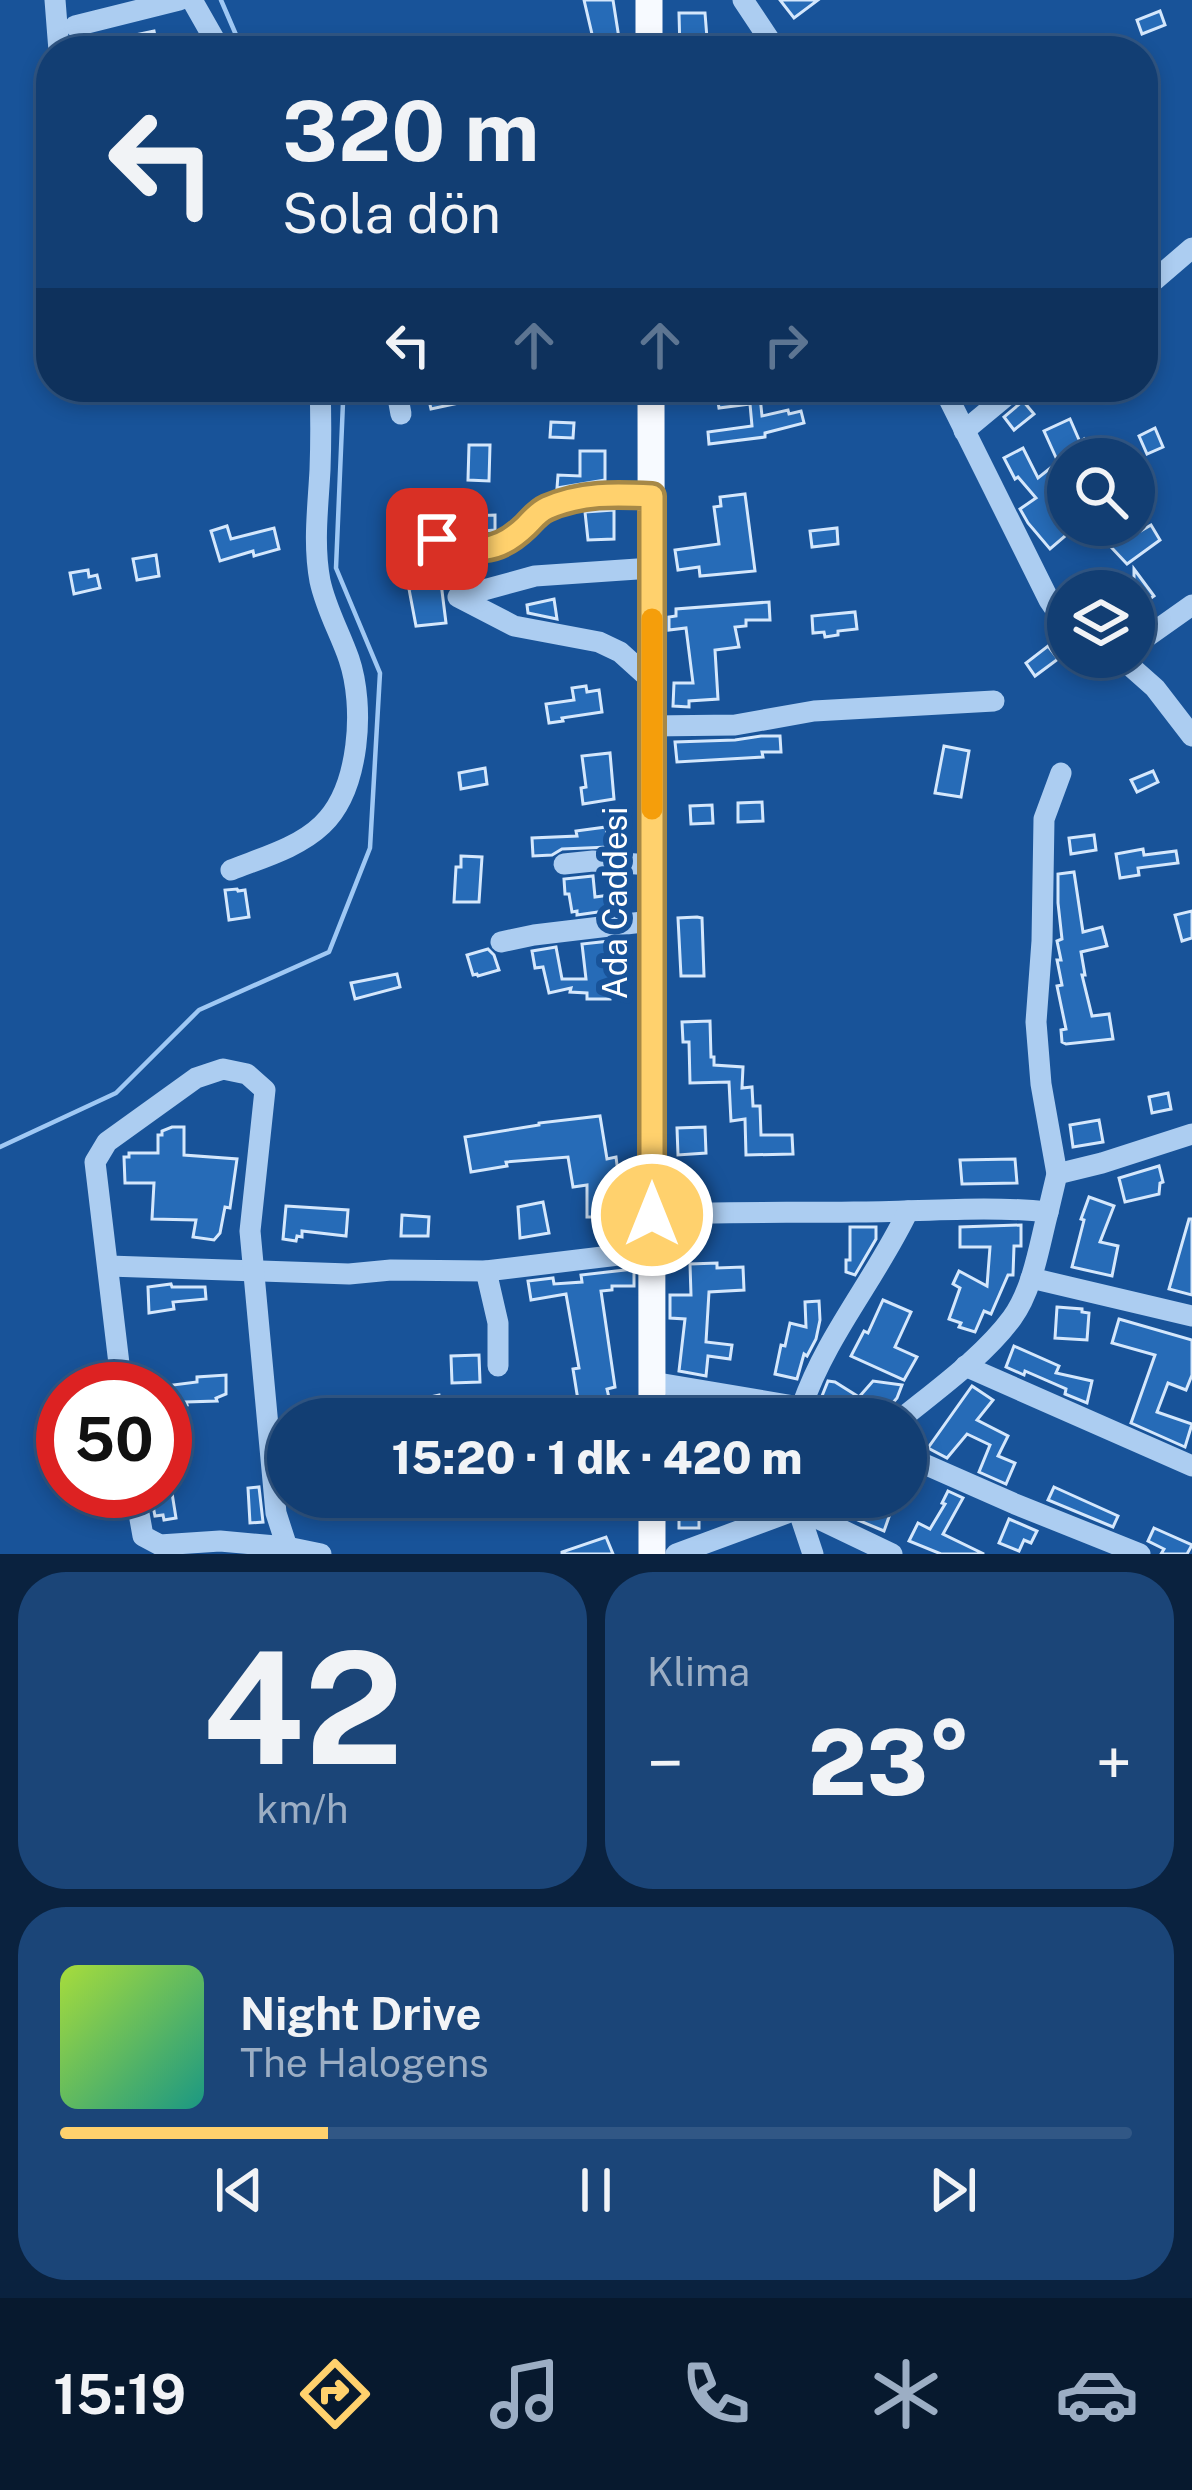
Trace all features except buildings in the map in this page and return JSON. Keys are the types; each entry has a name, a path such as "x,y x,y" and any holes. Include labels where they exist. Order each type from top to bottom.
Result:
{"main road":[{"path":"649,0 650,36"},
{"name":"Ada Caddesi","path":"651,402 652,1398"},
{"path":"652,1518 652,1554"}],"street":[{"path":"55,0 58,36"},
{"path":"75,26 179,0"},
{"path":"192,0 212,36"},
{"path":"743,0 767,36"},
{"path":"1158,277 1192,248"},
{"path":"231,870 291,847 322,825 344,796 352,763 360,709 350,660 321,583 315,540 320,402"},
{"path":"399,402 401,414"},
{"path":"950,402 1047,596"},
{"path":"964,431 999,402"},
{"path":"437,539 502,547 541,510 584,496 652,496"},
{"path":"652,568 535,576 458,597 514,626 599,642 620,652 652,680"},
{"path":"1155,631 1192,604"},
{"path":"1144,678 1192,736"},
{"path":"651,726 735,725 814,711 994,701"},
{"path":"927,1398 1014,1316 1030,1278 1057,1174 1036,1022 1045,819 1061,773"},
{"path":"564,864 652,865"},
{"path":"501,942 651,921"},
{"path":"119,1362 95,1162 107,1142 196,1078 223,1070 247,1074 265,1090 250,1231 276,1513 287,1547"},
{"path":"1057,1174 1192,1134"},
{"path":"652,1215 721,1210 1048,1212"},
{"path":"805,1398 908,1211"},
{"path":"109,1266 349,1274 486,1271 652,1251"},
{"path":"486,1271 498,1324 498,1366"},
{"path":"1030,1278 1192,1316"},
{"path":"965,1366 1192,1466"},
{"path":"652,1382 752,1398"},
{"path":"927,1465 1140,1554"},
{"path":"140,1518 143,1536 160,1545 220,1541 321,1554"},
{"path":"676,1554 767,1518"},
{"path":"807,1518 813,1554"},
{"path":"831,1518 892,1554"}],"waterway":[{"path":"221,0 237,36"},
{"path":"0,1147 116,1093 199,1010 329,952 370,848 380,673 336,568 343,402"}],"slow traffic":[{"path":"652,619 652,809"}],"route":[{"path":"437,539 502,547 541,510 584,496 652,496 652,1215"}]}
